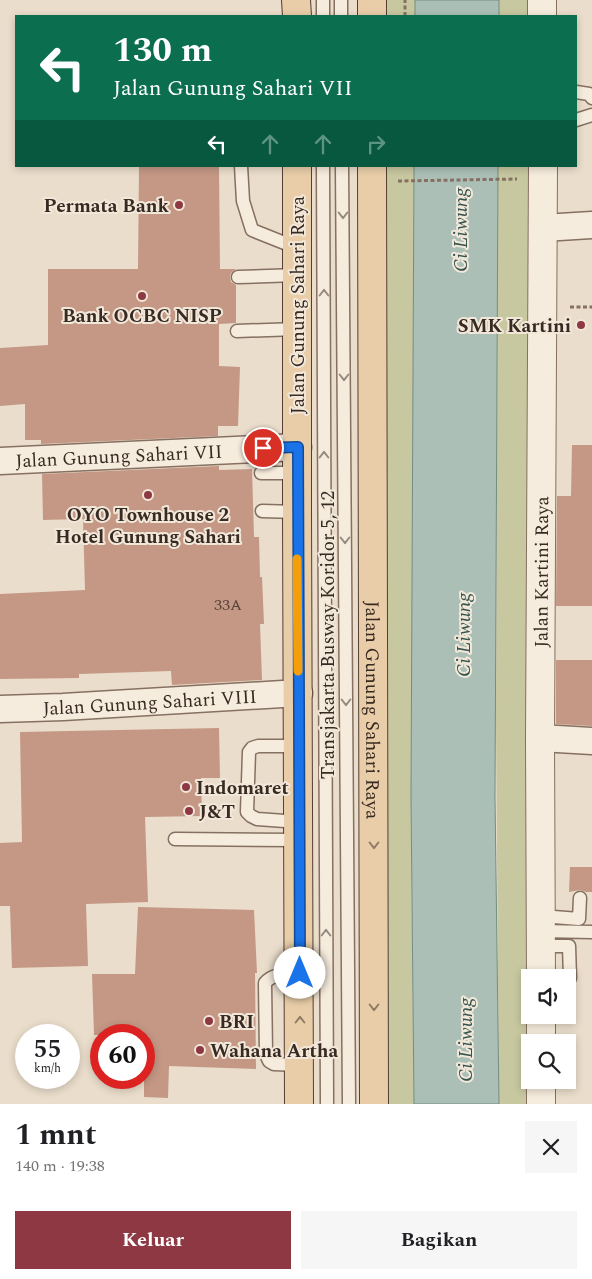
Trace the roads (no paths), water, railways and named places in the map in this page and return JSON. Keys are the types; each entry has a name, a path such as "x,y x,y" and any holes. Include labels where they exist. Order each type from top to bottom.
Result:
{"main road":[{"path":"296,0 296,15"},
{"path":"372,0 372,15"},
{"name":"Jalan Gunung Sahari Raya","path":"297,167 300,1104"},
{"name":"Jalan Gunung Sahari Raya","path":"372,167 374,1104"}],"street":[{"path":"542,0 542,15"},
{"name":"Jalan Kartini Raya","path":"541,969 540,738 543,167"},
{"path":"543,228 592,225"},
{"name":"Jalan Gunung Sahari VII","path":"0,461 298,460"},
{"name":"Jalan Gunung Sahari VIII","path":"0,709 298,693"},
{"path":"540,738 592,741"},
{"path":"541,1089 541,1104"}],"lane":[{"path":"323,0 323,15"},
{"path":"341,0 341,15"},
{"path":"577,92 589,94 592,98"},
{"path":"577,120 592,115"},
{"path":"241,167 243,202 252,230 288,244 297,242"},
{"name":"Transjakarta Busway Koridor 5, 12","path":"323,167 327,1104"},
{"name":"Transjakarta Busway Koridor 5, 12","path":"342,167 349,1104"},
{"path":"238,277 298,275"},
{"path":"237,332 297,330"},
{"path":"261,473 298,460"},
{"path":"262,511 297,512"},
{"path":"299,746 258,746 252,748 249,752 247,812 257,819 299,831"},
{"path":"175,839 299,831"},
{"path":"541,931 579,919 580,898"},
{"path":"541,931 592,932"},
{"path":"541,931 569,946 570,969"}],"water":[{"path":"415,0 499,0 499,15 415,15"},
{"name":"Ci Liwung","path":"414,167 498,167 495,797 499,1104 414,1104 411,796"}],"place":[{"name":"Permata Bank","path":"179,205"},
{"name":"Bank OCBC NISP","path":"142,296"},
{"name":"SMK Kartini","path":"581,325"},
{"name":"OYO Townhouse 2 Hotel Gunung Sahari","path":"148,495"},
{"name":"Indomaret","path":"186,787"},
{"name":"J&T","path":"189,811"},
{"name":"BRI","path":"209,1021"},
{"name":"Wahana Artha","path":"200,1050"}]}
